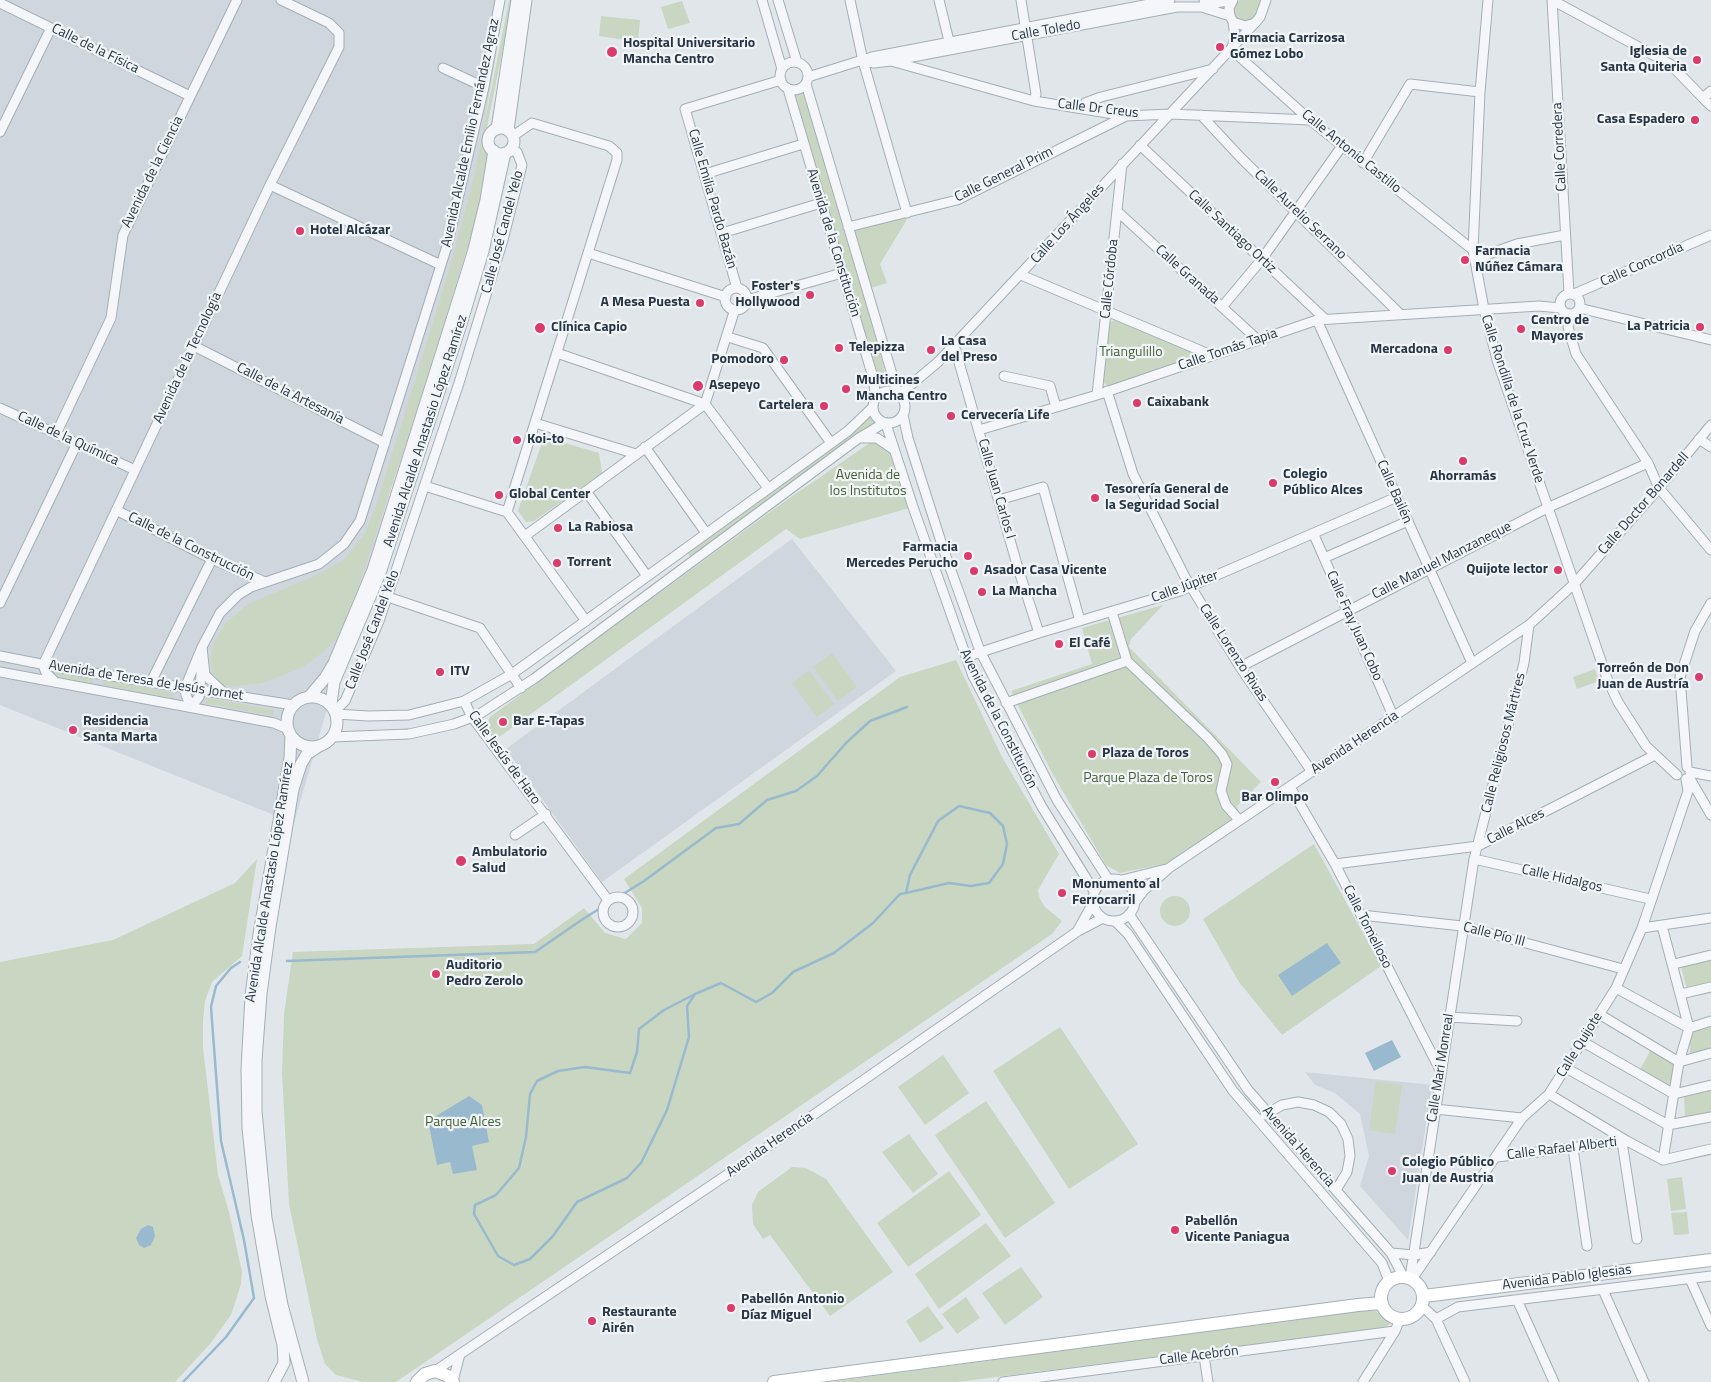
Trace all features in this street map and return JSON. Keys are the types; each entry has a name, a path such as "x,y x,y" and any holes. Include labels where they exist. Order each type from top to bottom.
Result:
{"main road":[{"name":"Avenida Pablo Iglesias","path":"1423,1301 1711,1260"},
{"path":"1408,1278 1419,1284 1423,1301 1416,1314 1397,1325 1382,1304 1382,1291 1389,1282 1408,1278"},
{"path":"774,1382 1348,1306 1382,1304"},
{"path":"417,1381 425,1374 435,1371 442,1372 453,1382"}],"street":[{"name":"Avenida de la Ciencia","path":"56,434 111,318 123,235 237,0"},
{"name":"Avenida de la Tecnología","path":"43,665 270,185 339,47 339,33 329,23 282,0"},
{"name":"Avenida Alcalde Emilio Fernández Agraz","path":"185,688 202,647 220,613 232,601 251,587 319,564 344,544 360,521 441,266 484,87 500,0"},
{"path":"507,512 617,160 617,153 609,146 532,123 506,132 490,137 489,142 494,151 508,152 514,143 506,132 517,0"},
{"path":"506,132 526,0"},
{"path":"762,0 782,69 781,80 788,89 796,90 807,80 805,67 797,62 788,63 782,69"},
{"path":"778,0 797,62"},
{"path":"850,0 863,61 907,213"},
{"path":"939,0 949,41"},
{"path":"1021,0 1036,94 1034,101"},
{"name":"Calle Toledo","path":"863,61 874,63 891,61 1170,0"},
{"path":"1204,0 1216,3 1232,0"},
{"path":"1232,0 1229,8 1235,37 1232,50"},
{"path":"1258,20 1266,0"},
{"name":"Calle Los Ángeles","path":"898,392 934,366 1022,275 1122,164 1232,50 1273,0"},
{"name":"Calle Rondilla de la Cruz Verde","path":"1488,0 1480,92 1474,254 1484,309 1497,360 1608,681 1632,725 1655,755"},
{"path":"1552,0 1670,64 1711,106"},
{"name":"Calle Corredera","path":"1552,0 1565,235 1571,293"},
{"name":"Calle de la Física","path":"0,3 190,96"},
{"name":"Calle Toledo","path":"807,80 872,57 949,41 1177,7 1202,7 1244,26 1258,20"},
{"path":"0,132 51,28"},
{"name":"Calle Antonio Castillo","path":"1232,50 1310,120 1474,254"},
{"name":"Calle Dr Creus","path":"891,61 1034,101 1126,116 1170,114 1310,120"},
{"path":"443,68 484,87"},
{"path":"1081,108 1085,103 1100,97 1213,69"},
{"name":"Calle Emilia Pardo Bazán","path":"737,288 685,109 781,80"},
{"name":"Avenida de la Constitución","path":"807,80 848,227 898,392"},
{"path":"1363,163 1410,84 1480,92"},
{"name":"Avenida de la Constitución","path":"788,89 876,397"},
{"path":"1702,98 1711,91"},
{"name":"Calle Aurelio Serrano","path":"1201,115 1241,158 1400,314"},
{"name":"Calle General Prim","path":"848,227 957,200 1126,116"},
{"path":"705,174 803,144"},
{"name":"Calle Santiago Ortiz","path":"1140,145 1262,259 1321,320"},
{"path":"1222,307 1262,259 1342,146"},
{"name":"Avenida Alcalde Anastasio López Ramírez","path":"309,696 325,678 334,663 373,570 473,253 486,200 494,151"},
{"name":"Avenida Alcalde Anastasio López Ramírez","path":"334,710 334,682 380,573 483,251 508,152"},
{"name":"Calle José Candel Yelo","path":"334,710 345,702 388,596 503,240 522,165 517,152 508,152"},
{"name":"Calle Córdoba","path":"1097,395 1122,164"},
{"path":"270,185 441,266"},
{"path":"722,233 821,203"},
{"name":"Calle Granada","path":"1117,211 1257,339"},
{"name":"Calle Concordia","path":"1571,293 1711,234"},
{"path":"1474,254 1565,235"},
{"path":"588,253 726,298"},
{"path":"747,300 744,292 737,288 731,290 726,298 728,305 735,309 743,307 747,300 842,273"},
{"path":"1022,275 1106,313 1211,356"},
{"path":"1570,314 1560,308 1561,298 1571,293 1579,298 1579,308"},
{"name":"Calle Tomás Tapia","path":"979,430 1097,395 1257,339 1321,320 1539,306 1560,308"},
{"path":"1711,340 1579,308 1570,314 1568,327 1576,354 1648,463 1659,488 1711,550"},
{"path":"525,536 706,404 735,309"},
{"name":"Calle Bailén","path":"1321,320 1428,569 1472,663"},
{"path":"728,337 763,348 831,443"},
{"name":"Calle de la Artesanía","path":"194,346 385,442"},
{"name":"Calle Juan Carlos I","path":"954,346 1039,633"},
{"path":"557,353 706,404 768,488"},
{"path":"1004,376 1050,386 1056,407"},
{"path":"332,737 409,734 454,724 472,717 521,688 859,438 885,423 898,420 903,415 904,404 898,392 886,391 876,397 873,407 863,418 831,443 512,674 464,701 410,716 368,716 334,710"},
{"name":"Calle Lorenzo Rivas","path":"1107,391 1133,474 1191,586 1240,667 1312,772"},
{"path":"873,407 878,418 885,423"},
{"name":"Calle de la Química","path":"0,408 135,470"},
{"name":"Avenida de la Constitución","path":"903,415 908,438 943,548 980,651 1057,800 1108,879"},
{"path":"535,423 636,454"},
{"name":"Avenida de la Constitución","path":"885,423 966,657 1042,807 1094,891"},
{"name":"Calle Doctor Bonardell","path":"1575,583 1659,488 1711,425"},
{"path":"859,438 877,438 893,449"},
{"path":"1699,439 1711,447"},
{"path":"0,603 77,443"},
{"path":"645,447 706,533"},
{"name":"Calle Manuel Manzaneque","path":"1240,667 1547,508 1648,463"},
{"path":"424,486 507,512 586,621"},
{"path":"999,500 1043,487 1080,621"},
{"path":"586,491 647,576"},
{"name":"Calle Júpiter","path":"966,657 980,651 1112,612 1191,586 1397,497"},
{"name":"Calle de la Construcción","path":"116,510 212,559 266,582"},
{"path":"1324,558 1408,521"},
{"name":"Calle Fray Juan Cobo","path":"1314,534 1394,718"},
{"path":"685,549 693,561"},
{"path":"151,682 212,559"},
{"name":"Avenida Herencia","path":"1408,1278 1391,1253 1248,1090 1130,914 1135,902 1144,890 1168,868 1394,718 1529,625 1575,583"},
{"path":"388,596 480,628 521,688"},
{"name":"Calle Quijote","path":"1408,1278 1431,1252 1522,1118 1549,1094 1616,988 1642,928 1650,899 1688,791 1684,773 1680,677 1695,631 1711,603"},
{"path":"1112,612 1127,661 1206,736 1222,754 1228,764 1221,791 1226,806 1239,820"},
{"name":"Calle Religiosos Mártires","path":"1474,859 1524,663 1529,625"},
{"path":"185,688 191,707 197,702 202,664 202,647"},
{"name":"Avenida de Teresa de Jesús Jornet","path":"0,656 43,665 293,705"},
{"path":"1006,703 1127,661"},
{"path":"202,664 205,675 225,694"},
{"path":"43,665 46,673 54,681"},
{"name":"Avenida de Teresa de Jesús Jornet","path":"0,672 274,723 289,732"},
{"path":"309,696 324,699 334,710 337,726 332,737 319,746 303,745 289,732 287,720 293,705 309,696"},
{"name":"Calle Jesús de Haro","path":"464,701 472,717 546,814 608,900"},
{"name":"Avenida Alcalde Anastasio López Ramírez","path":"274,1382 284,1362 283,1345 271,1296 257,1215 248,1128 247,1069 251,996 259,934 290,758 289,732"},
{"name":"Avenida Alcalde Anastasio López Ramírez","path":"303,1382 282,1304 266,1218 256,1111 256,1060 261,994 293,789 300,764 307,754 319,746"},
{"path":"1655,755 1684,773 1711,815"},
{"name":"Calle Alces","path":"1335,864 1478,846 1655,755"},
{"path":"1684,773 1711,776"},
{"name":"Calle Tomelloso","path":"1290,787 1335,864 1440,1070"},
{"name":"Calle Jesús de Haro","path":"516,835 546,814"},
{"name":"Calle Hidalgos","path":"1474,859 1650,899"},
{"name":"Calle Mari Monreal","path":"1408,1278 1414,1255 1440,1070 1474,859"},
{"path":"1094,891 1108,879 1122,880 1168,868"},
{"path":"1122,880 1132,889 1135,902"},
{"name":"Avenida Herencia","path":"1078,931 1093,903 1094,891"},
{"path":"1093,903 1094,909 1103,918 1115,921 1130,914"},
{"name":"Calle Pío III","path":"1361,915 1462,926 1624,969"},
{"name":"Avenida Herencia","path":"435,1371 737,1168 1078,931 1103,918"},
{"path":"1642,928 1711,918"},
{"name":"Avenida Herencia","path":"1115,921 1128,934 1234,1091 1382,1263 1389,1282"},
{"path":"1662,926 1674,964 1689,1028 1679,1062 1663,1160"},
{"path":"1674,964 1711,955"},
{"path":"1616,988 1689,1028 1711,1021"},
{"path":"1681,994 1711,988"},
{"path":"1598,1014 1679,1062 1711,1053"},
{"path":"1449,1017 1516,1021"},
{"path":"1583,1042 1674,1094 1711,1085"},
{"path":"1566,1068 1668,1125 1711,1117"},
{"path":"1549,1094 1625,1142 1663,1160 1711,1148"},
{"path":"1258,1120 1282,1105 1298,1102 1314,1105 1329,1112 1341,1124 1348,1139 1350,1156 1347,1172 1336,1190"},
{"path":"1435,1109 1522,1118"},
{"path":"1625,1142 1637,1239"},
{"name":"Calle Rafael Alberti","path":"1497,1157 1625,1142"},
{"path":"1573,1148 1587,1246"},
{"path":"1391,1253 1414,1255 1431,1252"},
{"name":"Avenida Pablo Iglesias","path":"1436,1319 1458,1307 1518,1302 1711,1276"},
{"path":"1690,1279 1711,1326"},
{"path":"1603,1290 1644,1382"},
{"path":"1423,1301 1436,1319 1464,1382"},
{"path":"1518,1302 1554,1382"},
{"path":"1363,1382 1397,1325"},
{"name":"Calle Acebrón","path":"1003,1382 1202,1356 1397,1325"},
{"path":"453,1382 460,1354"},
{"path":"1202,1356 1202,1382"},
{"path":"1202,1356 1208,1382"}],"shaded area":[{"path":"0,0 505,0 469,219 294,823 0,705"},
{"path":"792,539 896,671 602,882 506,749"},
{"name":"Colegio Público Juan de Austria","path":"1305,1072 1432,1085 1408,1240 1360,1186 1369,1156 1360,1114 1335,1093 1315,1085"}],"green space":[{"path":"509,0 513,0 485,136 489,161 480,208 411,429 352,605 339,635 327,649 303,667 263,683 230,687 223,685 213,674 210,659 215,641 225,624 248,604 319,574 345,559 365,533 376,506 448,274 474,177"},
{"path":"1240,0 1261,0 1257,17 1246,22 1235,18 1234,7"},
{"path":"682,1 690,23 668,29 661,7"},
{"path":"601,16 640,20 638,42 599,36"},
{"path":"804,90 887,379 877,380 793,94"},
{"path":"907,213 906,221 880,264 887,283 867,289 848,227"},
{"name":"Triangulillo","path":"1115,320 1191,351 1190,358 1109,387 1102,381 1108,323"},
{"path":"873,407 880,422 693,561 685,549"},
{"path":"544,437 599,453 602,473 534,521 526,522 518,511"},
{"name":"Avenida de los Institutos","path":"877,438 893,449 913,507 800,539 786,529 495,740 487,725 490,717 781,504"},
{"name":"Parque Plaza de Toros","path":"1163,605 1131,639 1129,647 1261,782 1237,806 1240,815 1169,863 1120,873 1106,865 1051,771 1011,691 1092,664 1082,628"},
{"path":"832,653 857,687 838,701 813,667"},
{"name":"Parque Alces","path":"956,660 1002,757 1059,854 1038,890 1040,899 1045,907 1062,921 1052,934 396,1382 363,1382 336,1375 325,1364 317,1339 289,1204 282,1073 284,1014 293,952 534,944 584,908 605,933 626,939 642,923 642,908 624,879 900,677"},
{"path":"1595,669 1599,681 1577,689 1573,677"},
{"path":"809,670 834,704 817,717 792,683"},
{"path":"53,671 93,678 93,683 57,677"},
{"path":"102,679 173,693 173,698 104,685"},
{"path":"207,698 274,710 273,716 206,703"},
{"path":"1314,844 1381,966 1282,1035 1239,982 1203,919"},
{"path":"257,859 242,956 212,982 205,1001 203,1021 203,1048 218,1175 229,1212 242,1272 241,1284 231,1315 210,1344 175,1382 0,1382 0,962 113,940 235,883"},
{"path":"1175,896 1185,901 1190,911 1185,921 1175,926 1165,921 1160,911 1165,901"},
{"path":"1711,955 1711,987 1688,993 1680,963"},
{"path":"1711,1021 1711,1053 1690,1058 1689,1028"},
{"path":"1060,1027 1138,1144 1069,1189 993,1071"},
{"path":"1653,1046 1679,1062 1667,1090 1638,1073"},
{"path":"943,1055 969,1093 925,1125 898,1087"},
{"path":"1376,1081 1402,1085 1395,1134 1369,1130"},
{"path":"1711,1085 1711,1117 1685,1122 1684,1091"},
{"path":"986,1101 1055,1203 1005,1238 935,1135"},
{"path":"909,1134 938,1174 913,1193 882,1152"},
{"path":"792,1167 806,1168 826,1179 893,1272 830,1316 770,1235 763,1239 753,1224 752,1205 758,1192"},
{"path":"949,1171 981,1215 908,1267 877,1223"},
{"path":"1682,1177 1686,1209 1671,1211 1667,1179"},
{"path":"1687,1212 1689,1234 1674,1235 1671,1213"},
{"path":"986,1223 1011,1256 939,1309 915,1274"},
{"path":"1021,1267 1043,1297 1005,1325 982,1293"},
{"path":"966,1297 980,1318 957,1334 942,1314"},
{"path":"928,1306 944,1328 920,1343 906,1321"},
{"path":"1365,1310 1375,1311 1388,1319 1390,1324 1386,1327 957,1382 830,1382"}],"water":[{"path":"1327,943 1341,963 1292,996 1278,975"},
{"path":"1392,1040 1401,1057 1374,1071 1365,1053"},
{"path":"469,1096 482,1105 489,1142 472,1146 477,1170 453,1174 450,1162 437,1165 428,1121"},
{"path":"148,1225 153,1227 155,1236 151,1245 144,1248 139,1245 136,1238 141,1229"}],"waterway":[{"path":"287,961 535,952 644,881 716,828 739,824 767,800 796,791 817,776 846,743 870,721 907,707"},
{"path":"695,994 687,1006 689,1037 667,1110 641,1163 627,1178 577,1202 553,1236 530,1259 514,1265 498,1256 474,1214 475,1205 496,1195 519,1168 526,1137 530,1094 537,1081 558,1071 585,1067 630,1073 637,1052 639,1029 664,1010 695,994 721,983 756,1002 772,993 793,972 834,953 873,923 900,894 906,893 910,875 938,821 959,806 990,813 1003,826 1007,844 1003,864 989,883 971,886 949,883 906,893"},
{"path":"183,1382 226,1337 254,1298 244,1240 221,1141 211,1007 216,986 231,968 240,962"}],"place":[{"name":"Farmacia Carrizosa Gómez Lobo","path":"1220,47"},
{"name":"Hospital Universitario Mancha Centro","path":"612,52"},
{"name":"Iglesia de Santa Quiteria","path":"1697,60"},
{"name":"Casa Espadero","path":"1695,120"},
{"name":"Hotel Alcázar","path":"300,231"},
{"name":"Farmacia Núñez Cámara","path":"1465,260"},
{"name":"Foster's Hollywood","path":"810,295"},
{"name":"A Mesa Puesta","path":"700,303"},
{"name":"La Patricia","path":"1700,327"},
{"name":"Clínica Capio","path":"540,328"},
{"name":"Centro de Mayores","path":"1521,329"},
{"name":"Telepizza","path":"839,348"},
{"name":"La Casa del Preso","path":"931,350"},
{"name":"Mercadona","path":"1448,350"},
{"name":"Pomodoro","path":"784,360"},
{"name":"Asepeyo","path":"698,386"},
{"name":"Multicines Mancha Centro","path":"846,389"},
{"name":"Caixabank","path":"1137,403"},
{"name":"Cartelera","path":"824,406"},
{"name":"Cervecería Life","path":"951,416"},
{"name":"Koi-to","path":"517,440"},
{"name":"Ahorramás","path":"1463,461"},
{"name":"Colegio Público Alces","path":"1273,483"},
{"name":"Global Center","path":"499,495"},
{"name":"Tesorería General de la Seguridad Social","path":"1095,498"},
{"name":"La Rabiosa","path":"558,528"},
{"name":"Farmacia Mercedes Perucho","path":"968,556"},
{"name":"Torrent","path":"557,563"},
{"name":"Quijote lector","path":"1558,570"},
{"name":"Asador Casa Vicente","path":"974,571"},
{"name":"La Mancha","path":"982,592"},
{"name":"El Café","path":"1059,644"},
{"name":"ITV","path":"440,672"},
{"name":"Torreón de Don Juan de Austría","path":"1699,677"},
{"name":"Bar E-Tapas","path":"503,722"},
{"name":"Residencia Santa Marta","path":"73,730"},
{"name":"Plaza de Toros","path":"1092,754"},
{"name":"Bar Olimpo","path":"1275,782"},
{"name":"Ambulatorio Salud","path":"461,861"},
{"name":"Monumento al Ferrocarril","path":"1062,893"},
{"name":"Auditorio Pedro Zerolo","path":"436,974"},
{"name":"Colegio Público Juan de Austria","path":"1392,1171"},
{"name":"Pabellón Vicente Paniagua","path":"1175,1230"},
{"name":"Pabellón Antonio Díaz Miguel","path":"731,1308"},
{"name":"Restaurante Airén","path":"592,1321"}]}
